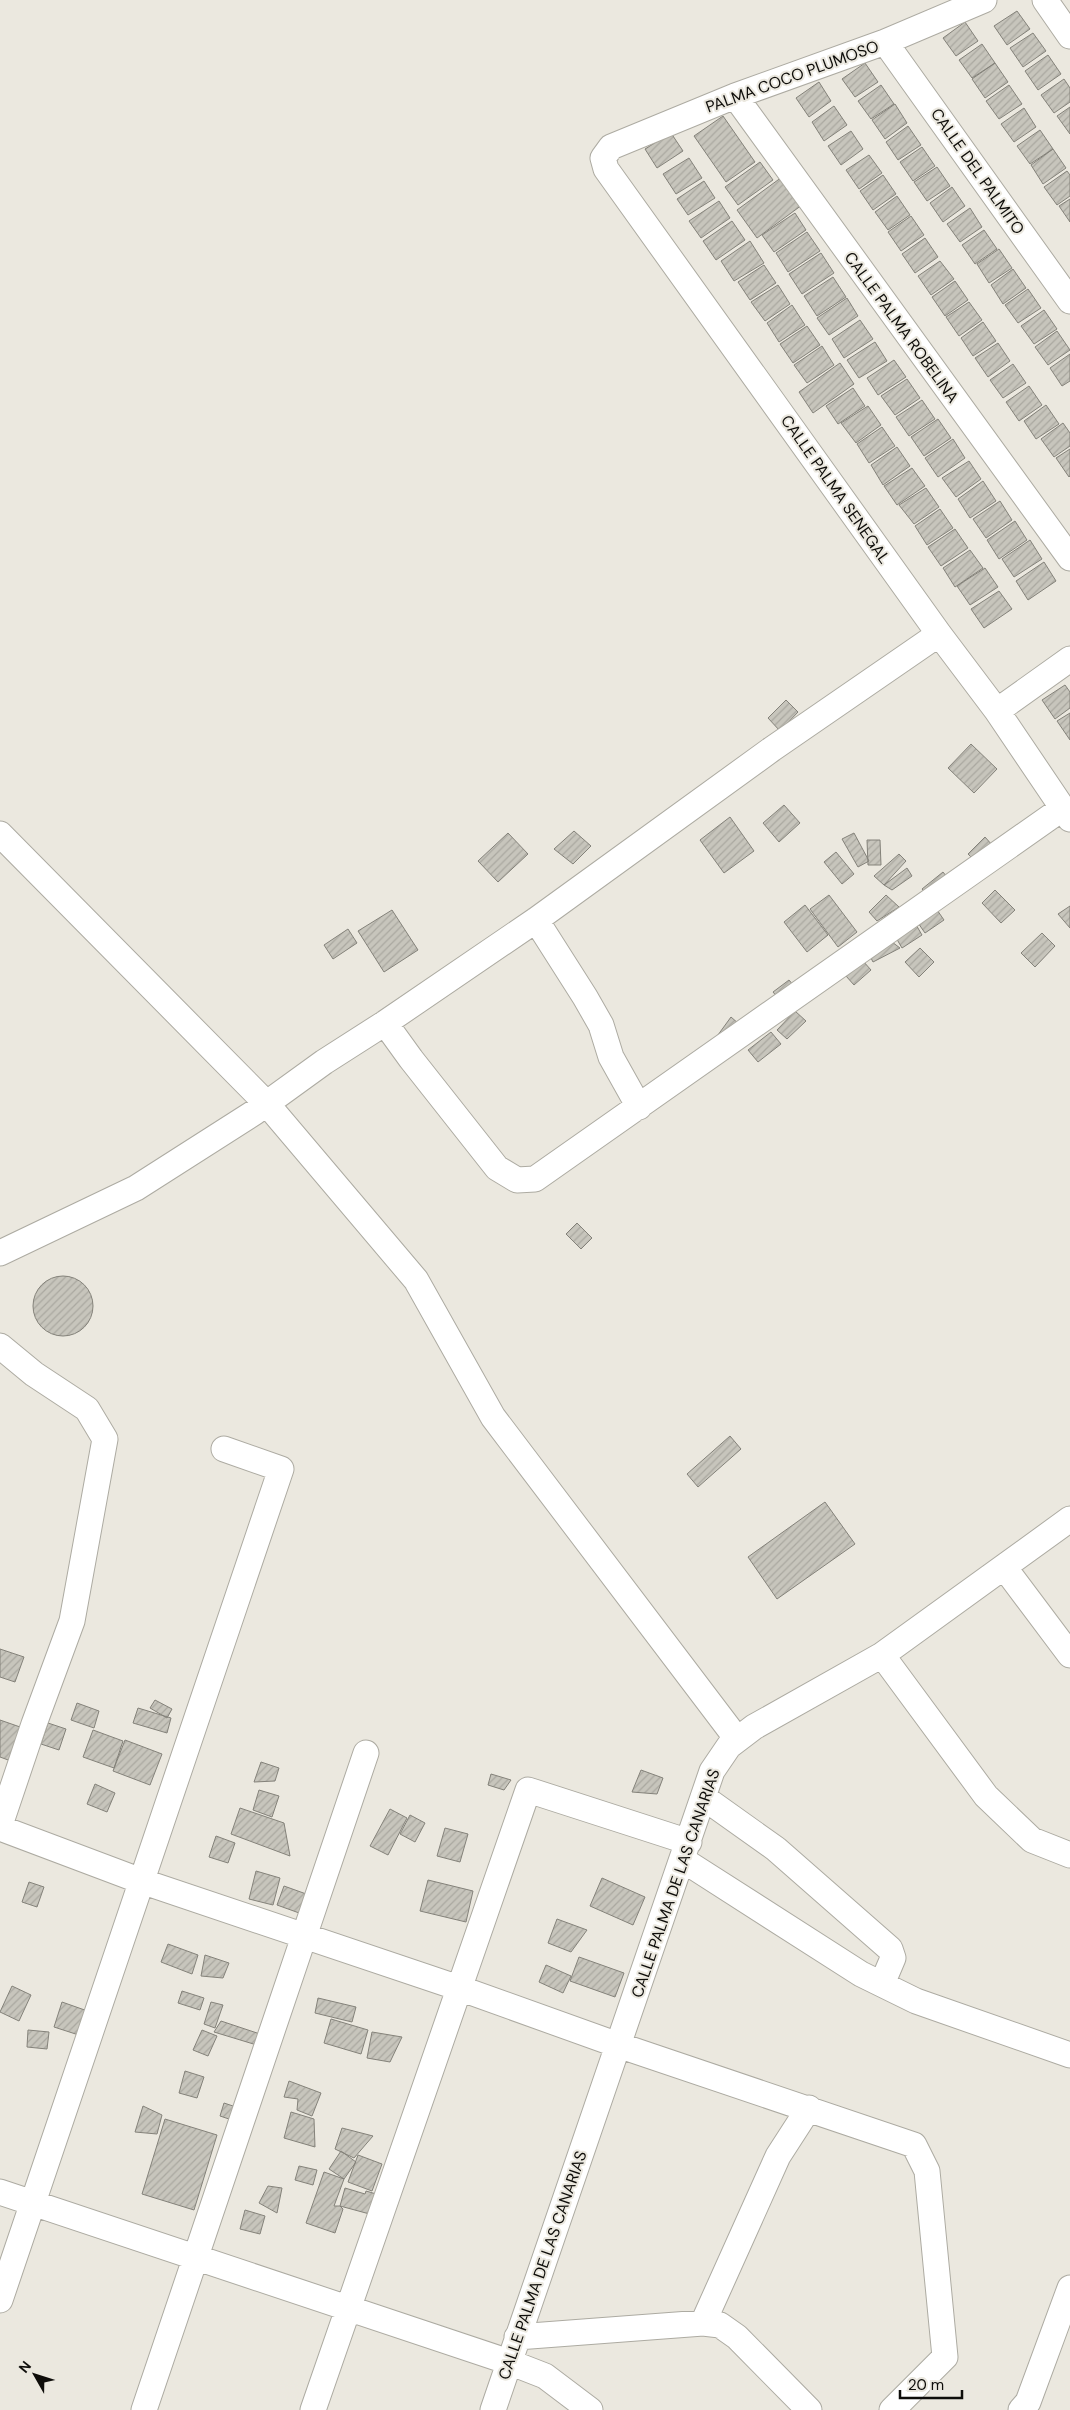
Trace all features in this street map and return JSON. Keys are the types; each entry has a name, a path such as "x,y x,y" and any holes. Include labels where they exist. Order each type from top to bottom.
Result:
{"street":[{"name":"PALMA COCO PLUMOSO","path":"603,158 611,147 735,96 885,42 984,0"},
{"path":"1045,0 1070,36"},
{"name":"CALLE DEL PALMITO","path":"885,42 1070,301"},
{"name":"CALLE PALMA ROBELINA","path":"735,96 1070,558"},
{"name":"CALLE PALMA SENEGAL","path":"603,158 606,169 939,634 997,711 1066,813"},
{"path":"0,1253 136,1188 267,1104 324,1062 385,1023 536,920 772,750 939,634"},
{"path":"997,711 1070,658"},
{"path":"385,1023 411,1060 496,1168 517,1180 535,1179 1066,813"},
{"path":"0,834 267,1104 416,1280 493,1417 737,1739"},
{"path":"536,920 586,997 601,1026 611,1057 639,1107"},
{"path":"0,1346 34,1374 87,1410 105,1439 72,1621 34,1724 0,1826 141,1881 460,1988 618,2046 809,2108 914,2145 926,2171 946,2357 892,2410"},
{"path":"0,2300 281,1469 224,1449"},
{"name":"CALLE PALMA DE LAS CANARIAS","path":"493,2410 712,1771 729,1746 754,1727 882,1655 1070,1519"},
{"path":"1004,1567 1070,1655"},
{"path":"882,1655 986,1796 1032,1840 1070,1855"},
{"path":"144,2410 366,1753"},
{"path":"313,2410 528,1790 686,1851 852,1969 916,2001 1070,2055"},
{"path":"704,1797 776,1849 890,1949 893,1958 882,1984"},
{"path":"703,2323 778,2156 809,2108"},
{"path":"0,2192 509,2362 545,2376 590,2410"},
{"path":"1021,2410 1028,2402 1070,2288"},
{"path":"517,2337 703,2323 720,2326 736,2337 809,2410"}],"building":[{"path":"1017,11 1030,29 1007,45 994,26"},
{"path":"965,22 978,41 956,56 943,38"},
{"path":"1033,33 1046,51 1023,67 1010,48"},
{"path":"982,44 995,63 972,78 959,60"},
{"path":"1048,55 1061,74 1038,90 1025,71"},
{"path":"865,63 878,82 855,97 842,79"},
{"path":"995,63 1008,82 985,98 972,79"},
{"path":"1064,79 1070,88 1070,102 1054,113 1041,95"},
{"path":"819,82 831,101 809,117 796,98"},
{"path":"881,85 894,104 871,119 858,101"},
{"path":"1009,85 1022,104 999,119 986,101"},
{"path":"895,104 907,123 885,139 872,120"},
{"path":"834,106 847,125 824,141 812,122"},
{"path":"1070,107 1070,134 1057,116"},
{"path":"1024,108 1036,127 1014,142 1001,124"},
{"path":"723,116 755,162 726,182 694,136"},
{"path":"908,126 921,145 898,160 886,142"},
{"path":"1040,130 1053,149 1030,164 1017,146"},
{"path":"851,131 863,149 841,165 828,146"},
{"path":"671,133 683,151 657,168 645,149"},
{"path":"922,147 935,166 913,181 900,162"},
{"path":"1053,149 1066,168 1043,184 1031,165"},
{"path":"869,155 882,173 859,189 846,170"},
{"path":"689,158 702,178 676,194 663,174"},
{"path":"760,162 773,180 738,205 725,187"},
{"path":"937,167 950,186 927,201 914,182"},
{"path":"1067,171 1070,175 1070,196 1057,205 1044,187"},
{"path":"883,175 896,194 873,210 860,191"},
{"path":"782,177 802,205 757,238 737,210"},
{"path":"704,181 715,198 688,215 677,199"},
{"path":"952,187 965,206 943,222 930,203"},
{"path":"897,196 910,215 888,230 875,212"},
{"path":"1070,199 1070,222 1059,206"},
{"path":"719,201 730,218 701,238 689,221"},
{"path":"970,208 982,227 960,242 947,224"},
{"path":"795,213 806,230 774,252 762,235"},
{"path":"911,216 924,235 901,251 888,232"},
{"path":"732,221 745,240 716,260 703,241"},
{"path":"984,230 997,249 975,264 962,245"},
{"path":"807,232 820,251 788,272 776,253"},
{"path":"925,238 938,257 915,273 902,254"},
{"path":"750,241 764,263 734,281 721,261"},
{"path":"999,249 1012,268 989,283 977,264"},
{"path":"821,253 834,273 802,294 789,274"},
{"path":"940,261 954,279 931,295 918,276"},
{"path":"764,265 776,283 750,300 738,282"},
{"path":"1013,269 1026,288 1003,304 991,285"},
{"path":"833,277 846,297 817,316 804,296"},
{"path":"955,281 968,300 945,316 932,297"},
{"path":"778,285 790,304 765,321 751,302"},
{"path":"1028,289 1041,308 1018,323 1005,305"},
{"path":"847,298 858,316 829,335 817,318"},
{"path":"969,302 982,320 959,336 946,317"},
{"path":"792,305 805,325 779,342 767,323"},
{"path":"1044,310 1057,329 1034,344 1021,326"},
{"path":"860,320 873,339 844,358 832,339"},
{"path":"983,322 996,341 973,356 961,338"},
{"path":"807,326 820,345 793,363 780,344"},
{"path":"1057,331 1070,350 1048,365 1035,347"},
{"path":"875,342 887,361 859,378 847,360"},
{"path":"998,343 1010,361 988,377 975,358"},
{"path":"822,346 834,365 807,383 794,365"},
{"path":"1070,354 1070,381 1062,386 1050,368"},
{"path":"894,360 906,377 878,395 867,378"},
{"path":"840,363 854,384 813,413 799,392"},
{"path":"1013,364 1026,383 1003,398 990,380"},
{"path":"907,379 920,398 895,415 881,396"},
{"path":"1029,386 1042,405 1019,421 1006,402"},
{"path":"853,388 865,406 838,424 826,406"},
{"path":"922,400 935,419 909,436 896,417"},
{"path":"1046,405 1059,424 1036,439 1024,421"},
{"path":"868,406 881,425 856,443 841,423"},
{"path":"938,419 951,438 924,456 911,437"},
{"path":"1063,423 1070,433 1070,446 1054,457 1041,439"},
{"path":"882,427 895,446 869,463 857,444"},
{"path":"953,439 965,458 938,477 925,458"},
{"path":"897,447 910,466 883,485 871,465"},
{"path":"1070,449 1070,476 1069,477 1056,458"},
{"path":"969,461 981,479 956,497 942,478"},
{"path":"912,468 925,486 897,505 884,486"},
{"path":"983,481 996,501 970,518 958,499"},
{"path":"926,488 939,507 914,524 899,505"},
{"path":"1000,501 1012,520 986,538 973,519"},
{"path":"940,509 953,528 927,545 915,526"},
{"path":"1015,521 1027,540 999,559 987,540"},
{"path":"955,529 968,548 941,566 928,547"},
{"path":"1030,540 1042,559 1014,577 1002,559"},
{"path":"970,550 983,568 955,587 943,568"},
{"path":"1044,562 1056,581 1028,600 1016,581"},
{"path":"985,568 998,587 970,605 957,586"},
{"path":"999,591 1012,609 984,628 971,609"},
{"path":"1065,685 1070,692 1070,708 1055,719 1042,700"},
{"path":"786,700 798,712 780,731 768,718"},
{"path":"1070,713 1070,740 1057,721"},
{"path":"971,744 997,769 974,793 948,768"},
{"path":"784,805 800,823 779,842 763,823"},
{"path":"730,817 754,851 724,873 700,840"},
{"path":"574,831 591,846 573,864 554,849"},
{"path":"508,833 528,854 498,882 478,861"},
{"path":"854,833 869,861 858,867 842,839"},
{"path":"985,837 993,846 977,863 968,854"},
{"path":"867,840 880,840 881,865 868,865"},
{"path":"836,852 854,874 842,884 824,862"},
{"path":"899,854 906,861 884,885 874,876"},
{"path":"907,868 912,876 892,890 884,885"},
{"path":"943,872 950,881 929,897 922,889"},
{"path":"995,890 1015,910 1001,923 982,903"},
{"path":"829,895 857,932 838,947 810,909"},
{"path":"886,895 899,907 877,921 869,912"},
{"path":"805,905 828,935 807,952 784,922"},
{"path":"1070,906 1070,928 1058,914"},
{"path":"935,907 944,920 925,933 916,920"},
{"path":"392,910 418,950 384,972 358,931"},
{"path":"915,923 922,935 902,948 895,936"},
{"path":"348,929 357,943 333,959 324,945"},
{"path":"1042,933 1055,946 1035,967 1021,953"},
{"path":"888,939 900,948 873,962 867,950"},
{"path":"920,948 934,962 919,977 905,962"},
{"path":"863,961 871,970 854,985 846,976"},
{"path":"789,980 794,986 778,998 773,992"},
{"path":"795,1011 806,1021 787,1039 777,1030"},
{"path":"731,1017 739,1024 715,1039"},
{"path":"771,1032 781,1044 758,1062 748,1050"},
{"path":"577,1223 592,1238 581,1249 566,1234"},
{"path":"57,1276 69,1276 80,1281 88,1289 93,1300 91,1318 80,1331 69,1336 57,1336 46,1331 38,1323 33,1312 33,1300 38,1289 46,1281"},
{"path":"730,1436 741,1449 698,1487 687,1474"},
{"path":"825,1502 855,1544 777,1599 748,1557"},
{"path":"0,1649 24,1657 15,1682 0,1677"},
{"path":"155,1700 172,1709 167,1718 150,1708"},
{"path":"77,1703 99,1711 94,1728 71,1720"},
{"path":"138,1708 171,1718 167,1733 133,1723"},
{"path":"0,1720 23,1728 11,1761 0,1757"},
{"path":"48,1723 66,1729 59,1750 41,1744"},
{"path":"93,1730 123,1741 114,1768 83,1757"},
{"path":"125,1740 162,1754 150,1785 113,1771"},
{"path":"261,1762 279,1768 275,1781 254,1782"},
{"path":"641,1770 663,1778 657,1794 632,1792"},
{"path":"491,1774 511,1780 504,1790 488,1785"},
{"path":"95,1784 115,1793 107,1812 87,1804"},
{"path":"259,1790 279,1796 272,1817 253,1810"},
{"path":"240,1808 284,1823 290,1856 231,1834"},
{"path":"390,1809 407,1818 388,1855 370,1846"},
{"path":"410,1815 425,1823 415,1842 400,1834"},
{"path":"445,1828 468,1834 460,1862 437,1856"},
{"path":"216,1836 235,1843 228,1863 209,1857"},
{"path":"256,1871 280,1878 273,1905 249,1899"},
{"path":"602,1878 645,1897 633,1925 590,1906"},
{"path":"428,1880 473,1891 466,1922 420,1911"},
{"path":"29,1882 44,1887 37,1907 22,1902"},
{"path":"284,1886 309,1895 302,1914 277,1905"},
{"path":"557,1919 587,1930 571,1952 548,1943"},
{"path":"168,1944 198,1955 192,1974 161,1962"},
{"path":"205,1955 229,1963 223,1978 201,1976"},
{"path":"579,1957 624,1973 615,1997 570,1981"},
{"path":"546,1965 571,1976 563,1993 539,1982"},
{"path":"12,1986 31,1995 19,2021 0,2012"},
{"path":"182,1991 204,1998 200,2010 178,2003"},
{"path":"318,1998 356,2007 352,2022 315,2013"},
{"path":"62,2002 96,2014 88,2038 54,2027"},
{"path":"211,2002 223,2005 215,2028 204,2024"},
{"path":"331,2019 368,2030 361,2054 324,2043"},
{"path":"221,2021 263,2035 260,2046 214,2032"},
{"path":"28,2030 49,2032 47,2049 27,2047"},
{"path":"202,2030 217,2036 208,2056 193,2050"},
{"path":"372,2032 402,2037 390,2062 367,2058"},
{"path":"185,2071 204,2077 197,2098 179,2093"},
{"path":"289,2081 321,2093 312,2116 297,2110 298,2099 284,2097"},
{"path":"224,2103 239,2108 235,2121 220,2116"},
{"path":"143,2106 162,2115 157,2134 135,2132"},
{"path":"291,2112 314,2119 315,2147 284,2138"},
{"path":"165,2119 217,2135 194,2210 142,2194"},
{"path":"342,2128 373,2136 354,2158 335,2149"},
{"path":"341,2151 356,2162 344,2179 329,2169"},
{"path":"358,2155 382,2164 372,2191 348,2182"},
{"path":"299,2166 317,2170 313,2185 295,2180"},
{"path":"324,2172 344,2179 334,2206 340,2206 343,2209 335,2233 306,2223"},
{"path":"268,2186 282,2188 277,2213 259,2203"},
{"path":"345,2188 365,2194 366,2191 383,2196 377,2216 340,2206"},
{"path":"245,2210 265,2216 260,2234 240,2229"}]}
